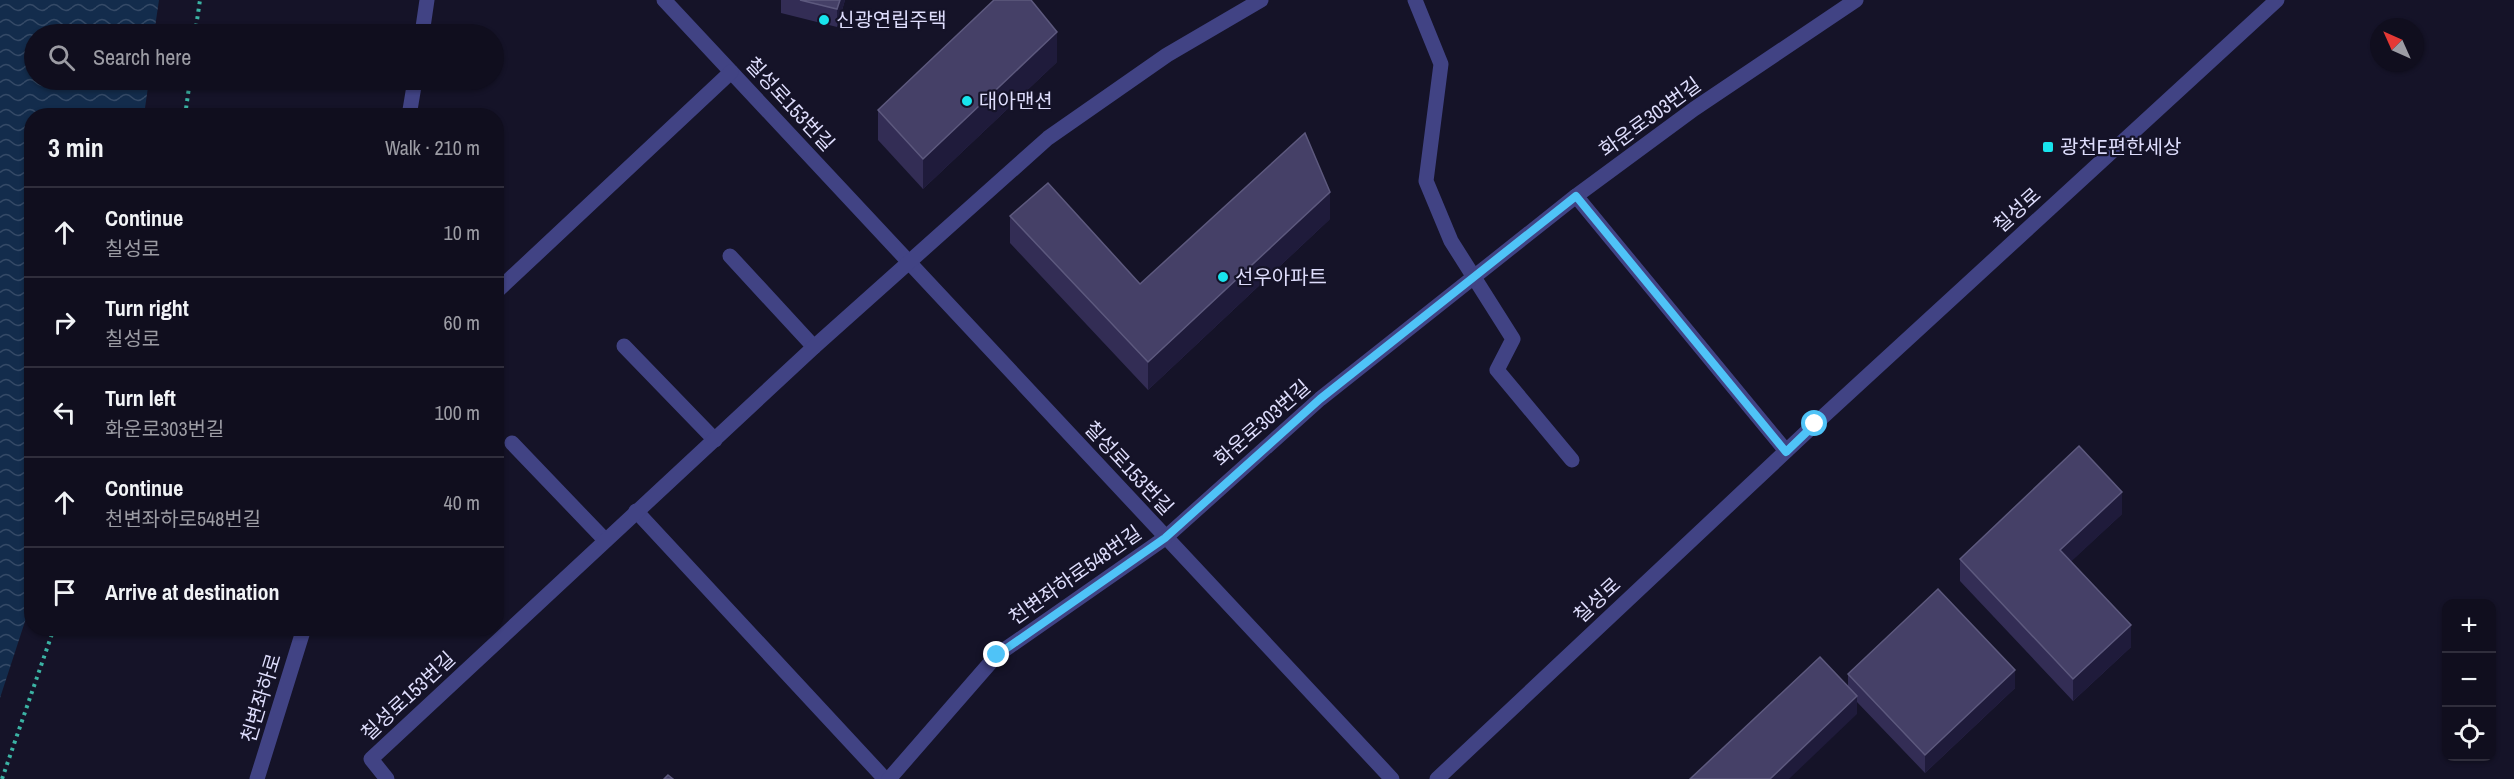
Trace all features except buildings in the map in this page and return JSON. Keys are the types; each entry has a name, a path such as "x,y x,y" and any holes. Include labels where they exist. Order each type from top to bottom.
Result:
{"street":[{"path":"423,24 427,0"},
{"name":"칠성로153번길","path":"664,0 1392,779"},
{"name":"칠성로153번길","path":"504,635 814,347 1048,138 1167,55 1261,0"},
{"path":"1415,0 1441,64 1426,181 1451,241 1513,339 1497,370 1572,460"},
{"name":"화운로303번길","path":"1165,538 1320,399 1576,196 1694,109 1856,0"},
{"name":"칠성로","path":"1437,779 1786,452 2277,0"},
{"path":"504,285 731,72"},
{"path":"410,108 413,90"},
{"path":"1576,196 1786,452"},
{"path":"730,256 814,347"},
{"path":"624,346 715,440"},
{"path":"512,443 605,540"},
{"name":"천변좌하로548번길","path":"636,512 887,779 997,655 1165,538"},
{"name":"천변좌하로","path":"257,779 302,636"},
{"name":"칠성로153번길","path":"387,779 371,759 502,636"}],"path":[{"path":"196,24 200,0"},
{"path":"186,108 189,90"},
{"path":"2,779 51,636"}],"water":[{"path":"0,0 159,0 155,24 24,24 24,90 148,90 145,108 24,108 24,624 0,698"}],"place":[{"name":"신광연립주택","path":"824,20"},
{"name":"대아맨션","path":"967,101"},
{"name":"광천E편한세상","path":"2048,147"},
{"name":"선우아파트","path":"1223,277"}],"route":[{"path":"997,655 1165,538 1320,399 1576,196 1786,452 1815,424"}]}
